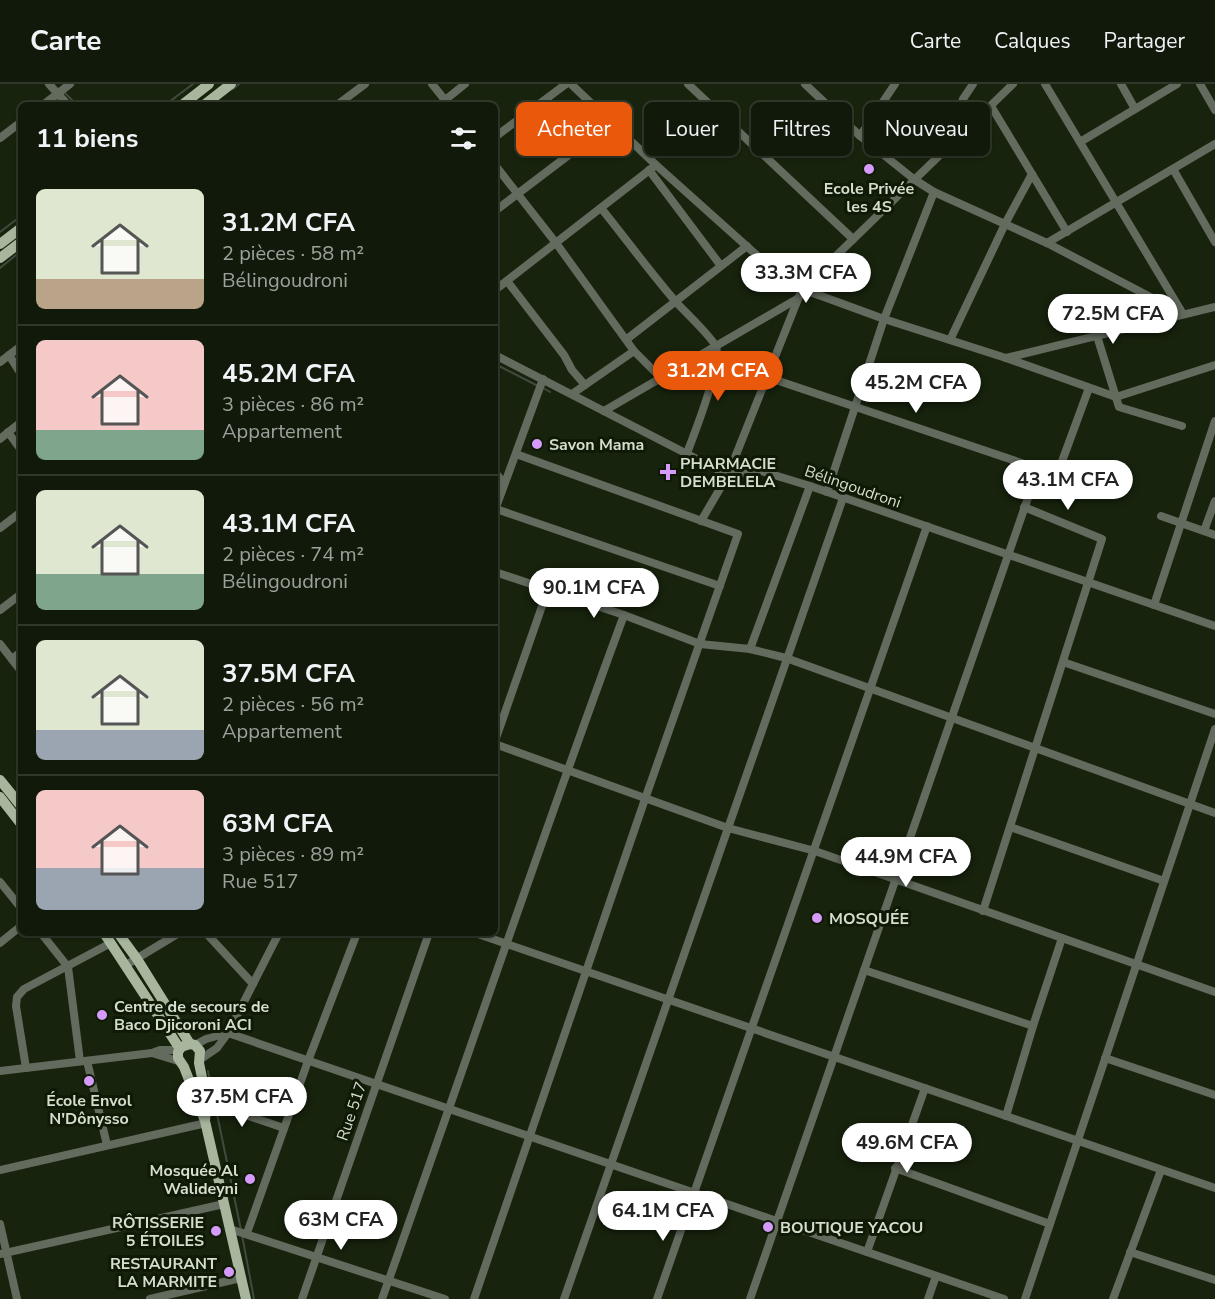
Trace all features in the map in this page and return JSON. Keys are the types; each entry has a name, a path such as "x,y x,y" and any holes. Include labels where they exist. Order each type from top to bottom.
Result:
{"main road":[{"path":"186,102 209,84"},
{"path":"208,102 231,84"},
{"path":"0,244 18,230"},
{"path":"0,258 18,244"},
{"path":"0,780 18,809"},
{"path":"0,797 18,809"},
{"path":"106,936 184,1053 205,1122 246,1299"},
{"path":"120,936 137,959 192,1067 200,1061"},
{"path":"184,1053 200,1051 207,1102 205,1122"}],"street":[{"path":"49,84 65,102"},
{"path":"47,102 70,84"},
{"path":"341,102 365,84"},
{"path":"432,84 443,102"},
{"path":"446,102 465,84"},
{"path":"498,135 566,84"},
{"path":"571,84 589,102"},
{"path":"688,84 853,239"},
{"path":"805,84 861,136 915,180 934,192 1047,243 1183,314"},
{"path":"861,136 895,84"},
{"path":"962,102 973,84"},
{"path":"1013,84 991,106 1066,232"},
{"path":"1045,84 1183,314"},
{"path":"1121,84 1135,109"},
{"path":"1080,142 1177,84"},
{"path":"1200,84 1215,110"},
{"path":"0,138 18,124"},
{"path":"1047,243 1215,144"},
{"path":"632,146 653,168 780,276 802,289 1116,397 1215,365"},
{"path":"498,209 568,156"},
{"path":"701,521 728,475 802,289 938,156"},
{"path":"498,288 653,168"},
{"path":"653,168 721,266"},
{"path":"498,169 556,243 634,351 661,378"},
{"path":"1173,169 1215,242"},
{"path":"950,340 1005,224 1032,174"},
{"path":"827,492 884,319 934,192"},
{"path":"601,208 675,301 716,346 717,358 714,372 687,453"},
{"path":"627,339 747,246"},
{"path":"507,281 585,385"},
{"path":"604,411 798,299"},
{"path":"1006,358 1215,307"},
{"path":"1097,336 1119,407 1182,426"},
{"path":"0,362 18,348"},
{"path":"572,394 634,351"},
{"path":"9,356 18,370"},
{"path":"498,356 728,475"},
{"path":"766,377 1057,475 1089,388"},
{"path":"498,501 543,379"},
{"path":"1154,605 1215,421"},
{"path":"0,439 18,424"},
{"path":"8,432 18,446"},
{"path":"474,1299 738,534 516,454"},
{"path":"750,1299 1038,469"},
{"name":"Bélingoudroni","path":"728,475 761,471 810,486 1215,626"},
{"path":"498,475 504,484"},
{"path":"750,650 810,486"},
{"path":"564,1299 843,498"},
{"path":"1204,531 1215,501"},
{"path":"983,911 1102,539 1024,507"},
{"path":"498,510 720,586"},
{"path":"0,528 18,514"},
{"path":"1161,516 1215,535"},
{"path":"657,1299 927,526"},
{"path":"498,573 624,615 700,644 750,650 786,658 1215,813"},
{"path":"498,733 548,589"},
{"path":"0,610 18,596"},
{"path":"382,1299 508,944 567,769 624,615"},
{"path":"0,644 18,668"},
{"path":"12,659 18,654"},
{"path":"1063,662 1215,714"},
{"path":"1025,1299 1215,729"},
{"path":"498,743 728,828 815,851 1215,992"},
{"path":"1010,827 1164,881"},
{"path":"0,882 18,904"},
{"path":"0,943 18,928"},
{"path":"43,936 68,967 83,1061 107,1145"},
{"path":"126,965 174,936"},
{"path":"209,936 253,984"},
{"path":"200,1061 217,1048 228,1033 277,936"},
{"path":"246,1233 356,936"},
{"name":"Rue 517","path":"302,1299 428,936"},
{"path":"484,936 1215,1188"},
{"path":"1006,1116 1062,938"},
{"path":"26,1068 16,1006 17,997 24,989 111,943"},
{"path":"864,970 1033,1026"},
{"path":"0,1071 152,1053 184,1053 206,1039 228,1033 1004,1299"},
{"path":"1105,1058 1215,1095"},
{"path":"867,1252 925,1088"},
{"path":"207,1102 284,1128"},
{"path":"0,1170 205,1122"},
{"path":"895,1168 1050,1224"},
{"path":"1113,1299 1161,1170"},
{"path":"3,1254 224,1204"},
{"path":"0,1224 3,1254 17,1299"},
{"path":"230,1229 445,1299"},
{"path":"1130,1252 1215,1280"},
{"path":"928,1299 936,1276"},
{"path":"152,1299 241,1278"}],"waterway":[{"path":"169,102 193,84"},
{"path":"233,89 239,84"},
{"path":"64,92 74,102"},
{"path":"0,232 18,218"},
{"path":"0,268 18,253"},
{"path":"498,366 538,386"},
{"path":"543,388 550,392"},
{"path":"208,1071 214,1101"},
{"path":"216,1109 241,1230"},
{"path":"242,1235 254,1299"}],"place":[{"name":"Ecole Privée les 4S","path":"869,169"},
{"name":"Savon Mama","path":"537,444"},
{"name":"PHARMACIE DEMBELELA","path":"668,472"},
{"name":"MOSQUÉE","path":"817,918"},
{"name":"Centre de secours de Baco Djicoroni ACI","path":"102,1015"},
{"name":"École Envol N'Dônysso","path":"89,1081"},
{"name":"Mosquée Al Walideyni","path":"250,1179"},
{"name":"BOUTIQUE YACOU","path":"768,1227"},
{"name":"RÔTISSERIE 5 ÉTOILES","path":"216,1231"},
{"name":"RESTAURANT LA MARMITE","path":"229,1272"}]}
